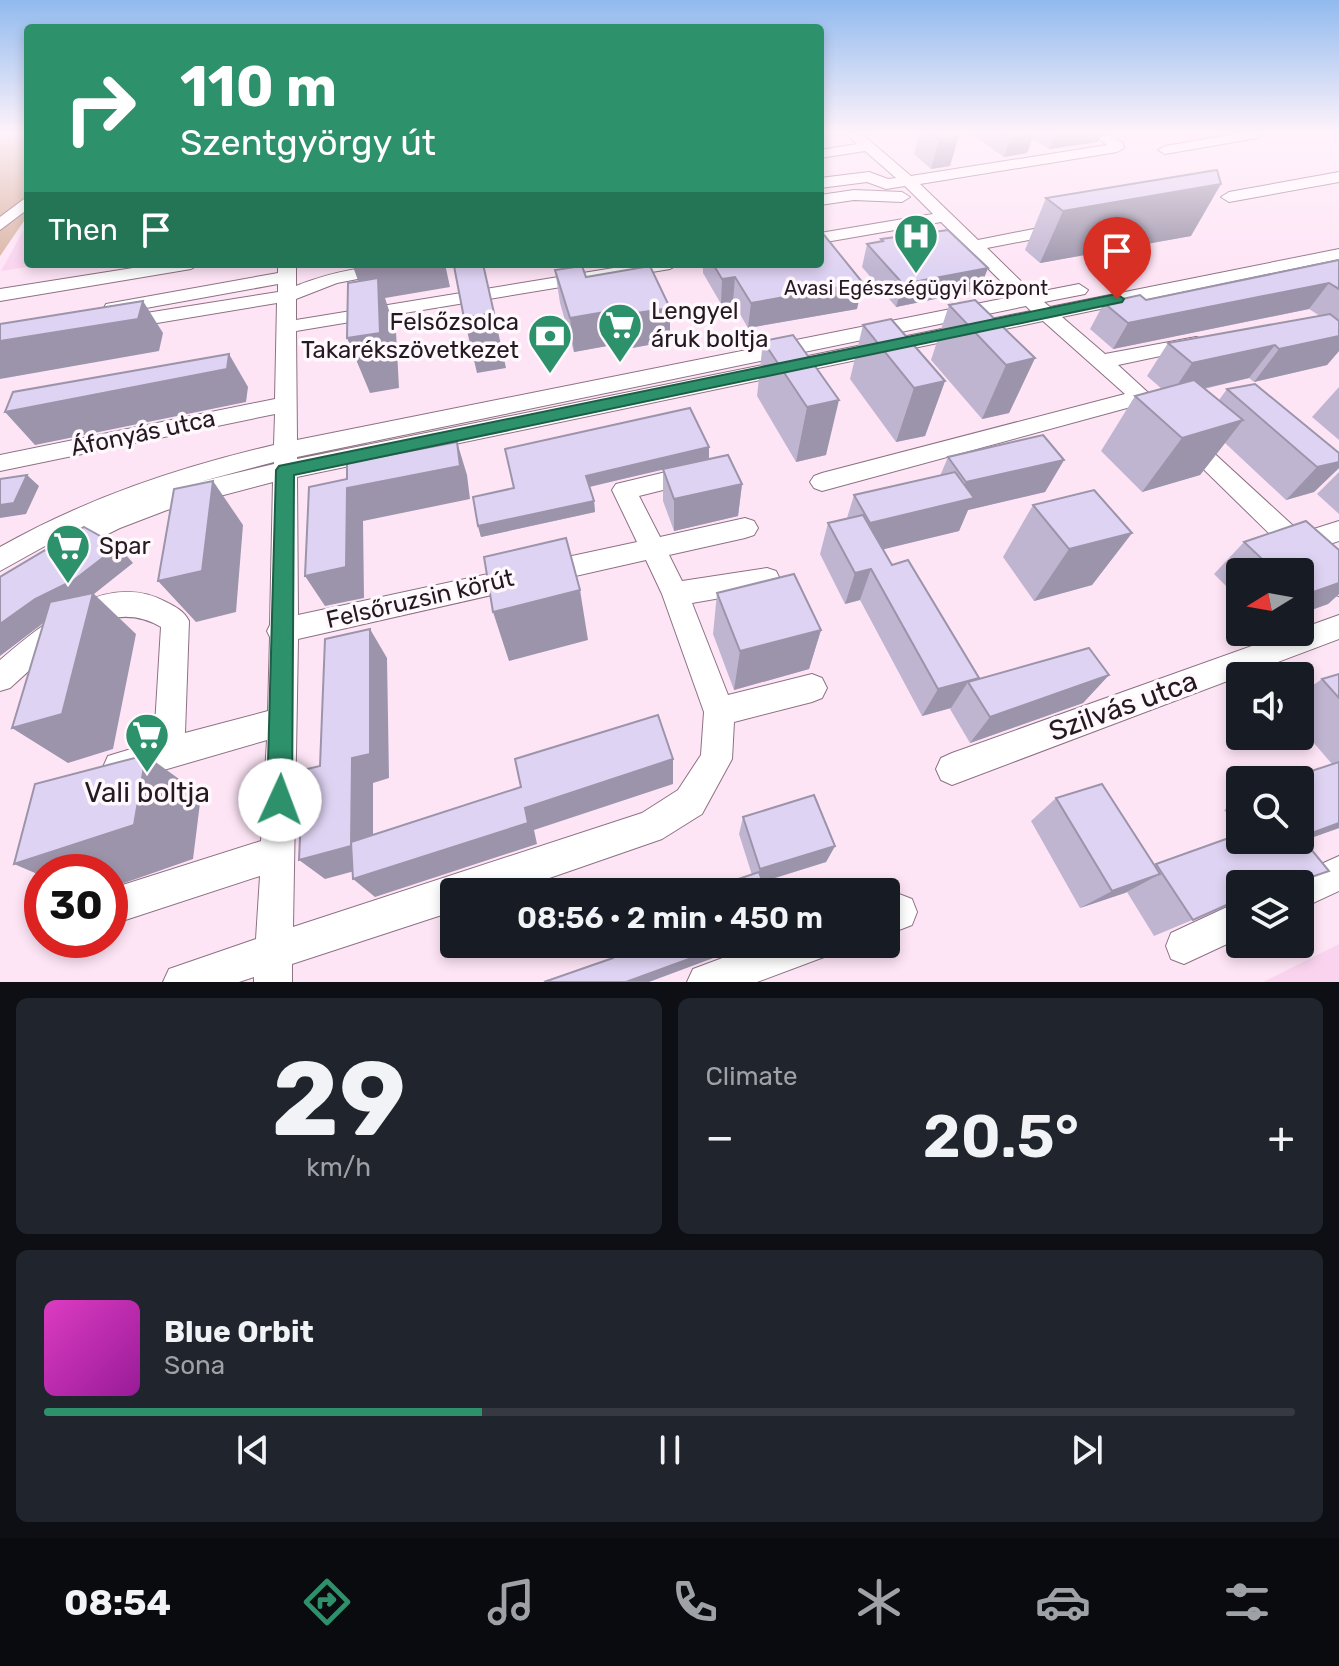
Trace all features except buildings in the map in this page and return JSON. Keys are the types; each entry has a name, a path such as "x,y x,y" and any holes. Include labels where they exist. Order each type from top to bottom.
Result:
{"street":[{"path":"824,183 846,180"},
{"path":"876,180 914,188 978,180"},
{"path":"905,180 1029,299 1142,397 1339,585"},
{"path":"914,188 943,180"},
{"path":"1229,197 1323,180"},
{"path":"824,199 854,195 911,197 914,188"},
{"path":"0,225 24,204"},
{"path":"824,237 944,217"},
{"path":"973,246 1083,225"},
{"path":"0,587 73,540 114,520 286,461 1029,299 1339,240"},
{"path":"0,560 48,531 152,486 1046,314 1339,254"},
{"path":"0,295 166,268"},
{"path":"104,318 287,279 333,278 387,268"},
{"path":"287,327 646,268"},
{"path":"273,968 283,721 281,631 287,279"},
{"path":"1100,362 1209,341"},
{"path":"822,482 1142,397"},
{"name":"Áfonyás utca","path":"0,463 286,404"},
{"path":"497,878 650,827 690,802 716,759 719,712 675,594 624,490 716,469"},
{"name":"Felsőruzsin körút","path":"281,631 652,546 745,528"},
{"path":"1297,545 1339,531"},
{"path":"675,594 767,579"},
{"path":"0,678 69,621 95,609 126,603 149,604 175,621 169,751"},
{"name":"Szilvás utca","path":"952,769 1339,627"},
{"path":"719,712 812,688"},
{"path":"97,773 283,721"},
{"path":"128,901 277,853"},
{"path":"1314,885 1339,873"},
{"path":"182,982 273,968 440,898"},
{"path":"1184,946 1226,926"},
{"path":"706,982 772,958"}],"shaded area":[{"path":"0,180 24,180 24,221 0,256"},
{"path":"24,229 24,268 1,271"},
{"path":"1339,944 1339,982 1263,982 1314,958"}],"place":[{"name":"Avasi Egészségügyi Központ","path":"916,275"},
{"name":"Lengyel áruk boltja","path":"620,364"},
{"name":"Felsőzsolca Takarékszövetkezet","path":"550,375"},
{"name":"Spar","path":"68,585"},
{"name":"Vali boltja","path":"147,774"}],"route":[{"path":"280,800 285,470 706,386 1117,299"}]}
